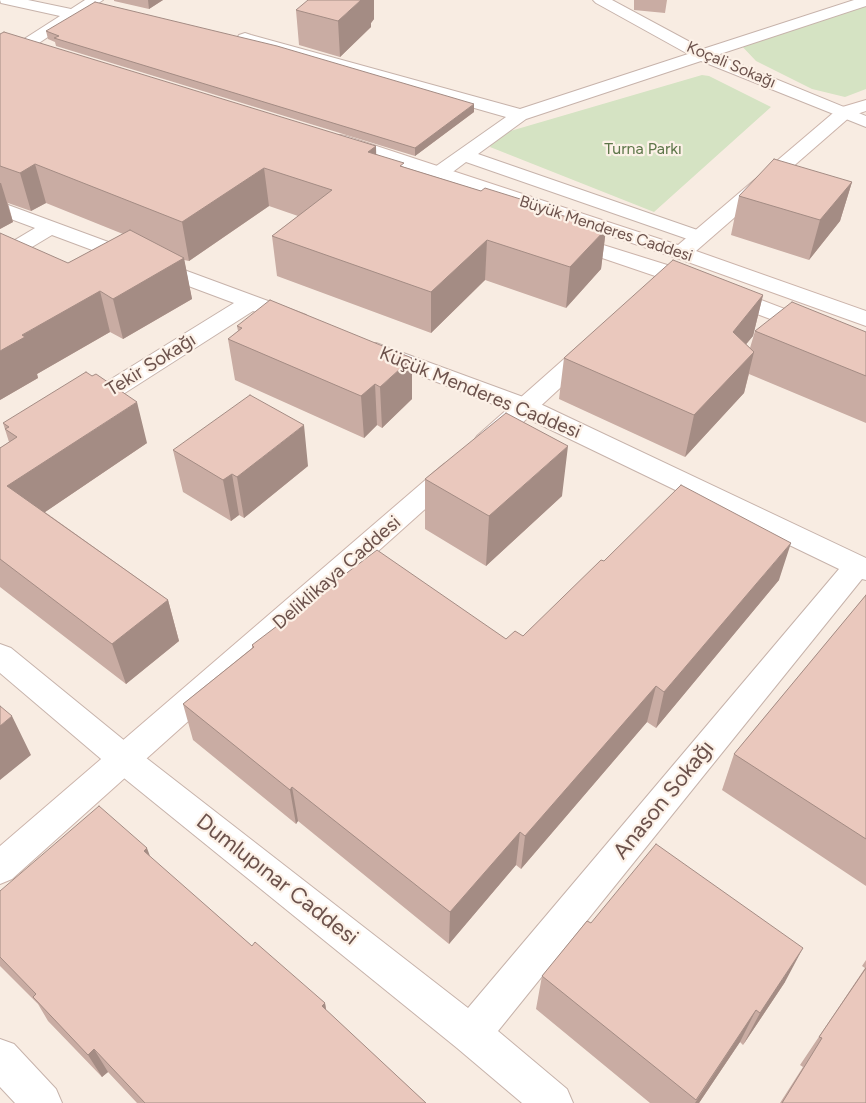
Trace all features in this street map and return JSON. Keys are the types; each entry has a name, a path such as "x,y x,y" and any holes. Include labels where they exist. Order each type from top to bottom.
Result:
{"street":[{"path":"6,0 73,14"},
{"name":"Koçali Sokağı","path":"600,0 702,55 866,122"},
{"path":"54,52 18,41 73,14 93,1 111,6"},
{"path":"439,173 520,116 866,1"},
{"path":"226,34 284,48 520,116"},
{"path":"284,48 298,36"},
{"path":"650,294 699,237 845,112 866,106"},
{"name":"Büyük Menderes Caddesi","path":"319,133 439,173 676,264 866,348"},
{"path":"464,155 699,237"},
{"path":"0,208 49,228 315,326"},
{"path":"0,258 49,228"},
{"name":"Büyük Menderes Caddesi","path":"553,235 676,264 866,318"},
{"name":"Tekir Sokağı","path":"67,418 251,302"},
{"name":"Deliklikaya Caddesi","path":"0,868 125,760 606,334"},
{"name":"Küçük Menderes Caddesi","path":"352,340 525,407 861,568"},
{"name":"Anason Sokağı","path":"471,1034 861,568"},
{"name":"Dumlupınar Caddesi","path":"0,656 125,760 471,1034 553,1103"},
{"path":"0,1058 42,1103"}],"green space":[{"path":"866,0 866,89 845,97 812,89 756,61 738,42"},
{"name":"Turna Parkı","path":"702,75 709,76 771,107 654,212 490,147 491,144 507,132"}],"building":[{"path":"308,0 361,0 338,21 296,10"},
{"path":"95,2 277,46 474,104 415,148 54,38 59,36 46,31"},
{"path":"4,32 376,146 368,152 404,163 400,166 481,191 485,188 533,203 531,206 606,229 570,267 487,240 431,292 272,236 332,190 264,168 182,222 35,164 20,173 0,166 0,34"},
{"path":"774,159 852,182 820,220 739,196"},
{"path":"130,230 184,258 113,299 100,291 22,335 25,337 0,351 0,233 68,263"},
{"path":"673,260 763,295 733,332 754,352 694,415 564,358"},
{"path":"270,300 412,358 380,387 375,384 361,396 228,339 242,328 237,326"},
{"path":"792,302 866,332 866,376 755,331"},
{"path":"86,372 92,376 96,374 137,402 7,486 168,600 112,644 0,559 0,448 17,437 5,429 9,427 3,423"},
{"path":"250,395 304,425 237,477 232,474 223,480 173,450"},
{"path":"506,413 568,446 489,516 425,479"},
{"path":"681,485 791,543 664,692 656,686 525,836 520,832 450,912 292,787 290,790 183,704 254,647 252,645 377,550 506,639 515,631 523,636 601,560 604,561"},
{"path":"866,595 866,839 734,754"},
{"path":"0,706 12,716 0,726"},
{"path":"99,806 147,848 144,851 252,946 255,942 325,1003 322,1006 426,1103 145,1103 94,1049 88,1055 33,997 36,994 0,957 0,891"},
{"path":"656,844 803,948 760,1013 756,1010 696,1100 542,976 587,921 591,923"},
{"path":"866,968 866,1103 782,1103 822,1038 819,1037"}]}
